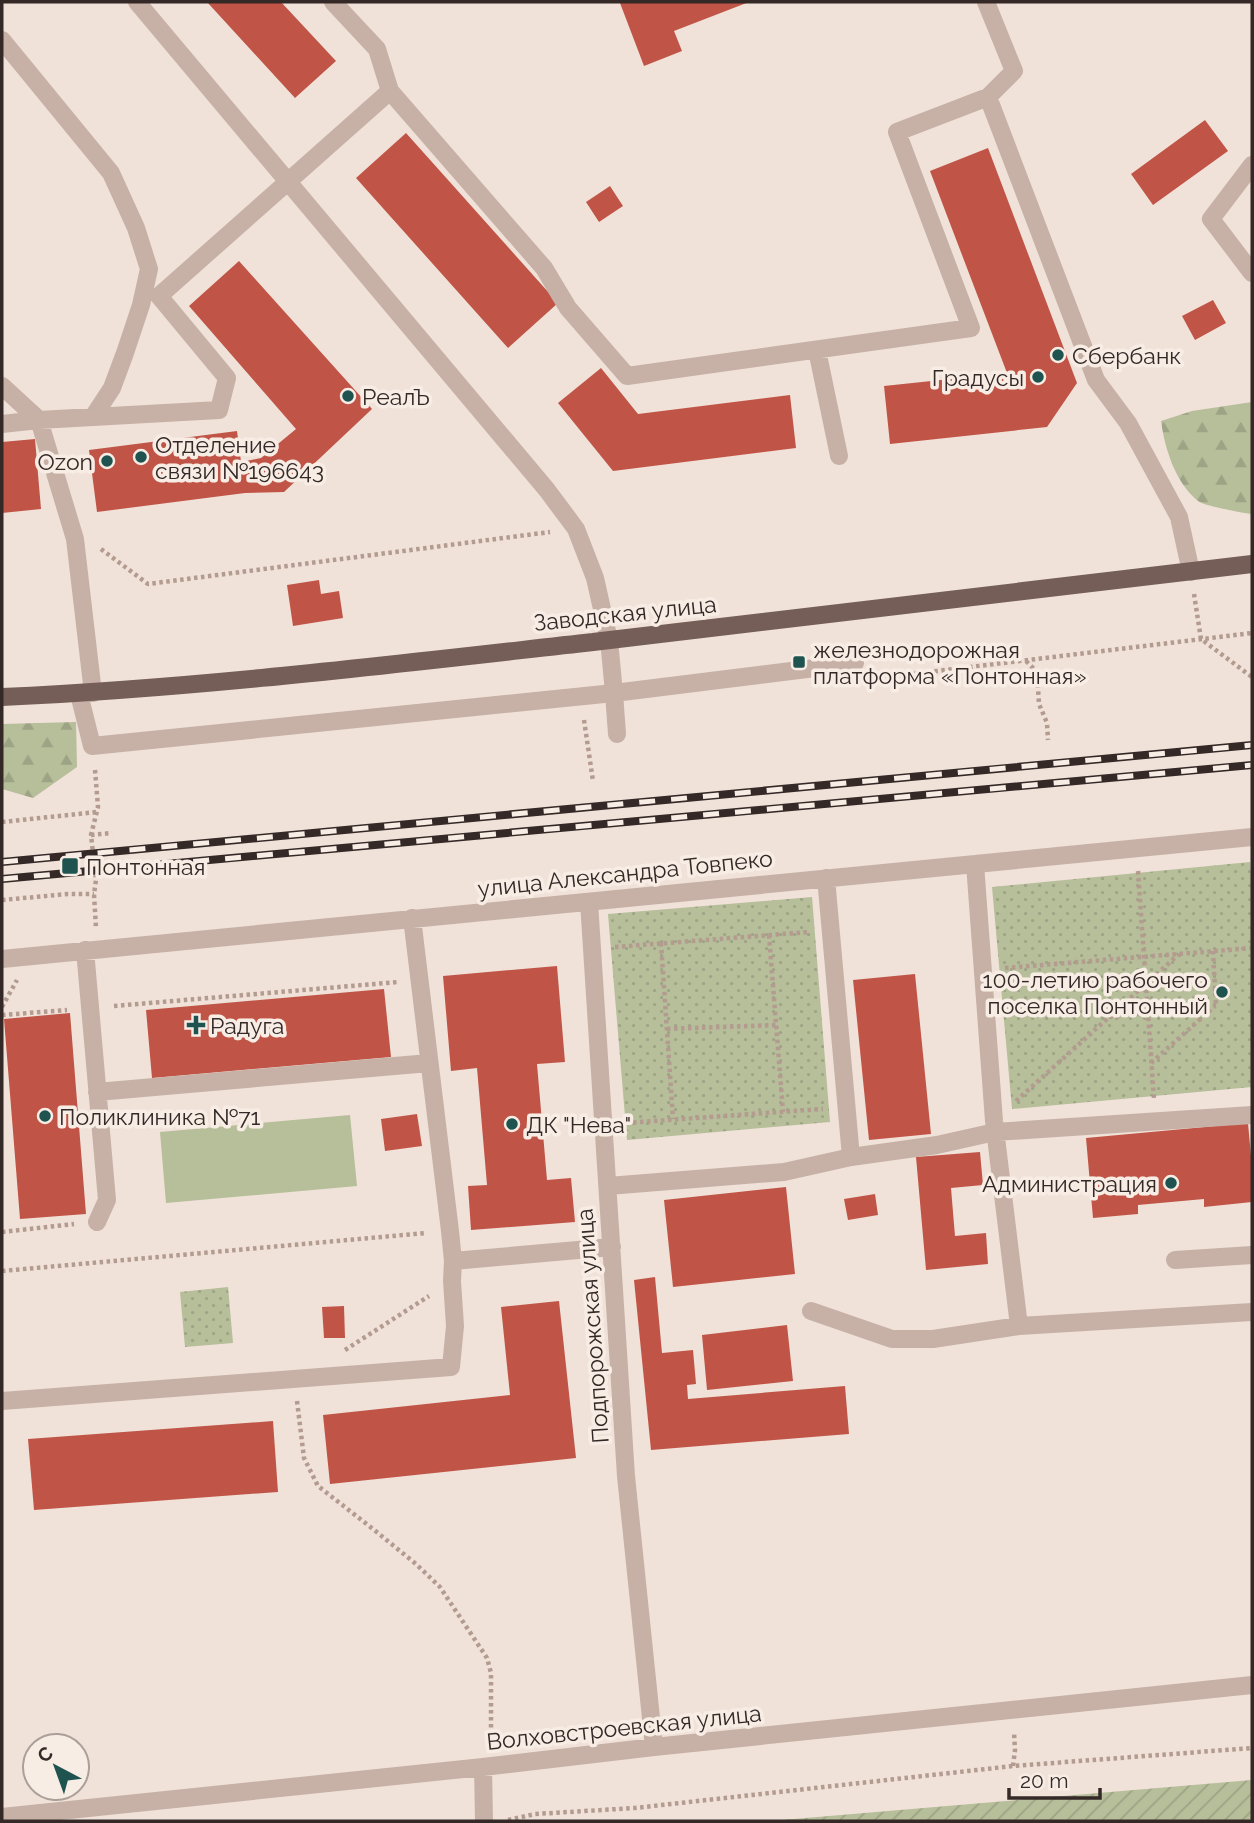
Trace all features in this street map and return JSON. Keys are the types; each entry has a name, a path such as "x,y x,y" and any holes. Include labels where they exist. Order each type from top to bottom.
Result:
{"main road":[{"name":"Заводская улица","path":"2,697 86,693 312,674 1252,564"}],"street":[{"path":"137,2 547,490 576,529 595,578 609,640 617,734"},
{"path":"333,2 377,49 390,92 544,268 568,308 627,376 971,328 897,131 988,97 1014,71 986,2"},
{"path":"2,40 111,173 136,228 159,296 227,378 219,410 2,424"},
{"path":"159,296 390,92"},
{"path":"988,97 1096,380 1128,423 1179,517 1191,572"},
{"path":"1252,165 1211,219 1252,273"},
{"path":"93,417 112,388 141,305 149,269"},
{"path":"817,350 839,456"},
{"path":"2,386 39,420 75,539 92,746 581,697 855,663"},
{"name":"улица Александра Товпеко","path":"2,959 1252,837"},
{"path":"975,864 994,1126 1019,1326"},
{"path":"826,878 850,1157"},
{"name":"Подпорожская улица","path":"589,902 626,1476 654,1746"},
{"path":"2,1401 451,1367 455,1326 453,1261 412,918"},
{"path":"91,950 90,1008 107,1200 97,1222"},
{"path":"97,1092 429,1063"},
{"path":"608,1186 784,1172 850,1157 937,1144 994,1126 1252,1115"},
{"path":"453,1261 612,1248"},
{"path":"1175,1260 1252,1255"},
{"path":"811,1311 892,1339 933,1339 1019,1326 1252,1312"},
{"name":"Волховстроевская улица","path":"2,1817 482,1768 654,1746 1252,1685"},
{"path":"482,1768 484,1821"}],"path":[{"path":"96,545 148,584 576,529"},
{"path":"1191,572 1201,639 1252,677"},
{"path":"855,663 878,678 1252,633"},
{"path":"1026,661 1037,672 1039,704 1047,723 1048,740"},
{"path":"581,697 593,781"},
{"path":"91,950 96,880 91,835 99,807 92,746"},
{"path":"2,822 97,812"},
{"path":"91,835 112,833"},
{"path":"1136,848 1155,1121"},
{"path":"2,900 94,894"},
{"path":"593,948 831,930"},
{"path":"769,935 783,1112"},
{"path":"661,943 673,1119"},
{"path":"983,970 1252,948"},
{"path":"1213,951 1216,1006"},
{"path":"994,1126 1179,954"},
{"path":"2,1016 419,980"},
{"path":"1109,1017 1216,1006"},
{"path":"1151,1063 1216,1006"},
{"path":"667,1029 776,1025"},
{"path":"604,1124 846,1107"},
{"path":"2,1232 97,1222"},
{"path":"2,1271 450,1231"},
{"path":"294,1379 304,1458 318,1486 416,1564 440,1587 486,1658 491,1673 491,1734 482,1768"},
{"path":"1013,1710 1013,1766"},
{"path":"503,1821 535,1814 635,1808 1013,1766 1252,1748"}],"green space":[{"path":"1252,402 1252,514 1198,501 1177,475 1168,454 1161,421 1192,411"},
{"path":"76,722 77,767 33,798 2,789 2,724"},
{"path":"1250,862 1252,1087 1012,1109 992,887"},
{"path":"812,897 830,1122 627,1140 608,914"},
{"path":"350,1115 357,1186 166,1203 160,1132"},
{"path":"228,1287 233,1343 185,1347 180,1292"},
{"path":"1252,1780 1252,1821 770,1821"}],"building":[{"path":"207,2 281,2 336,61 295,98"},
{"path":"749,2 674,31 682,51 644,66 620,3"},
{"path":"1205,120 1228,151 1153,205 1131,174"},
{"path":"406,133 558,303 508,348 356,178"},
{"path":"988,148 1077,383 1047,427 890,444 884,386 1007,373 930,171"},
{"path":"610,186 623,206 599,222 586,202"},
{"path":"239,261 372,409 284,492 245,493 97,512 89,450 237,431 241,462 261,458 296,429 189,306"},
{"path":"1213,300 1226,323 1195,340 1182,316"},
{"path":"601,368 638,414 790,395 796,448 613,471 558,403"},
{"path":"35,439 41,509 2,513 2,442"},
{"path":"319,580 321,594 339,591 343,618 293,626 287,585"},
{"name":"ДК \"Нева\"","path":"557,966 565,1062 537,1064 547,1180 571,1178 575,1222 471,1230 468,1186 487,1185 477,1068 451,1071 443,976"},
{"path":"915,974 931,1134 869,1140 853,980"},
{"path":"384,989 391,1057 152,1078 146,1010"},
{"name":"Поликлиника №71","path":"70,1013 86,1214 20,1219 4,1019"},
{"path":"417,1114 422,1146 385,1151 381,1119"},
{"name":"Администрация","path":"1248,1123 1252,1202 1204,1207 1204,1199 1138,1205 1138,1214 1093,1218 1086,1138"},
{"path":"980,1152 983,1185 951,1188 955,1236 986,1233 988,1264 926,1270 916,1157"},
{"path":"786,1187 795,1274 673,1287 664,1200"},
{"path":"875,1194 878,1215 848,1220 844,1199"},
{"path":"655,1277 662,1353 693,1350 696,1384 687,1385 688,1399 845,1386 849,1434 651,1450 634,1280"},
{"path":"559,1301 576,1458 330,1484 323,1415 510,1395 501,1307"},
{"path":"344,1306 345,1338 324,1338 322,1307"},
{"path":"787,1325 793,1381 707,1390 702,1335"},
{"path":"273,1421 278,1492 34,1510 28,1439"}],"railway":[{"path":"2,862 1252,745"},
{"path":"2,879 1252,765"}],"place":[{"name":"Сбербанк","path":"1058,355"},
{"name":"Градусы","path":"1038,377"},
{"name":"РеалЪ","path":"348,396"},
{"name":"Отделение связи №196643","path":"141,457"},
{"name":"Ozon","path":"107,461"},
{"name":"железнодорожная платформа «Понтонная»","path":"799,662"},
{"name":"Понтонная","path":"70,866"},
{"name":"100-летию рабочего поселка Понтонный","path":"1222,992"},
{"name":"Радуга","path":"196,1025"},
{"name":"Поликлиника №71","path":"45,1116"},
{"name":"ДК \"Нева\"","path":"512,1124"},
{"name":"Администрация","path":"1171,1183"}]}
